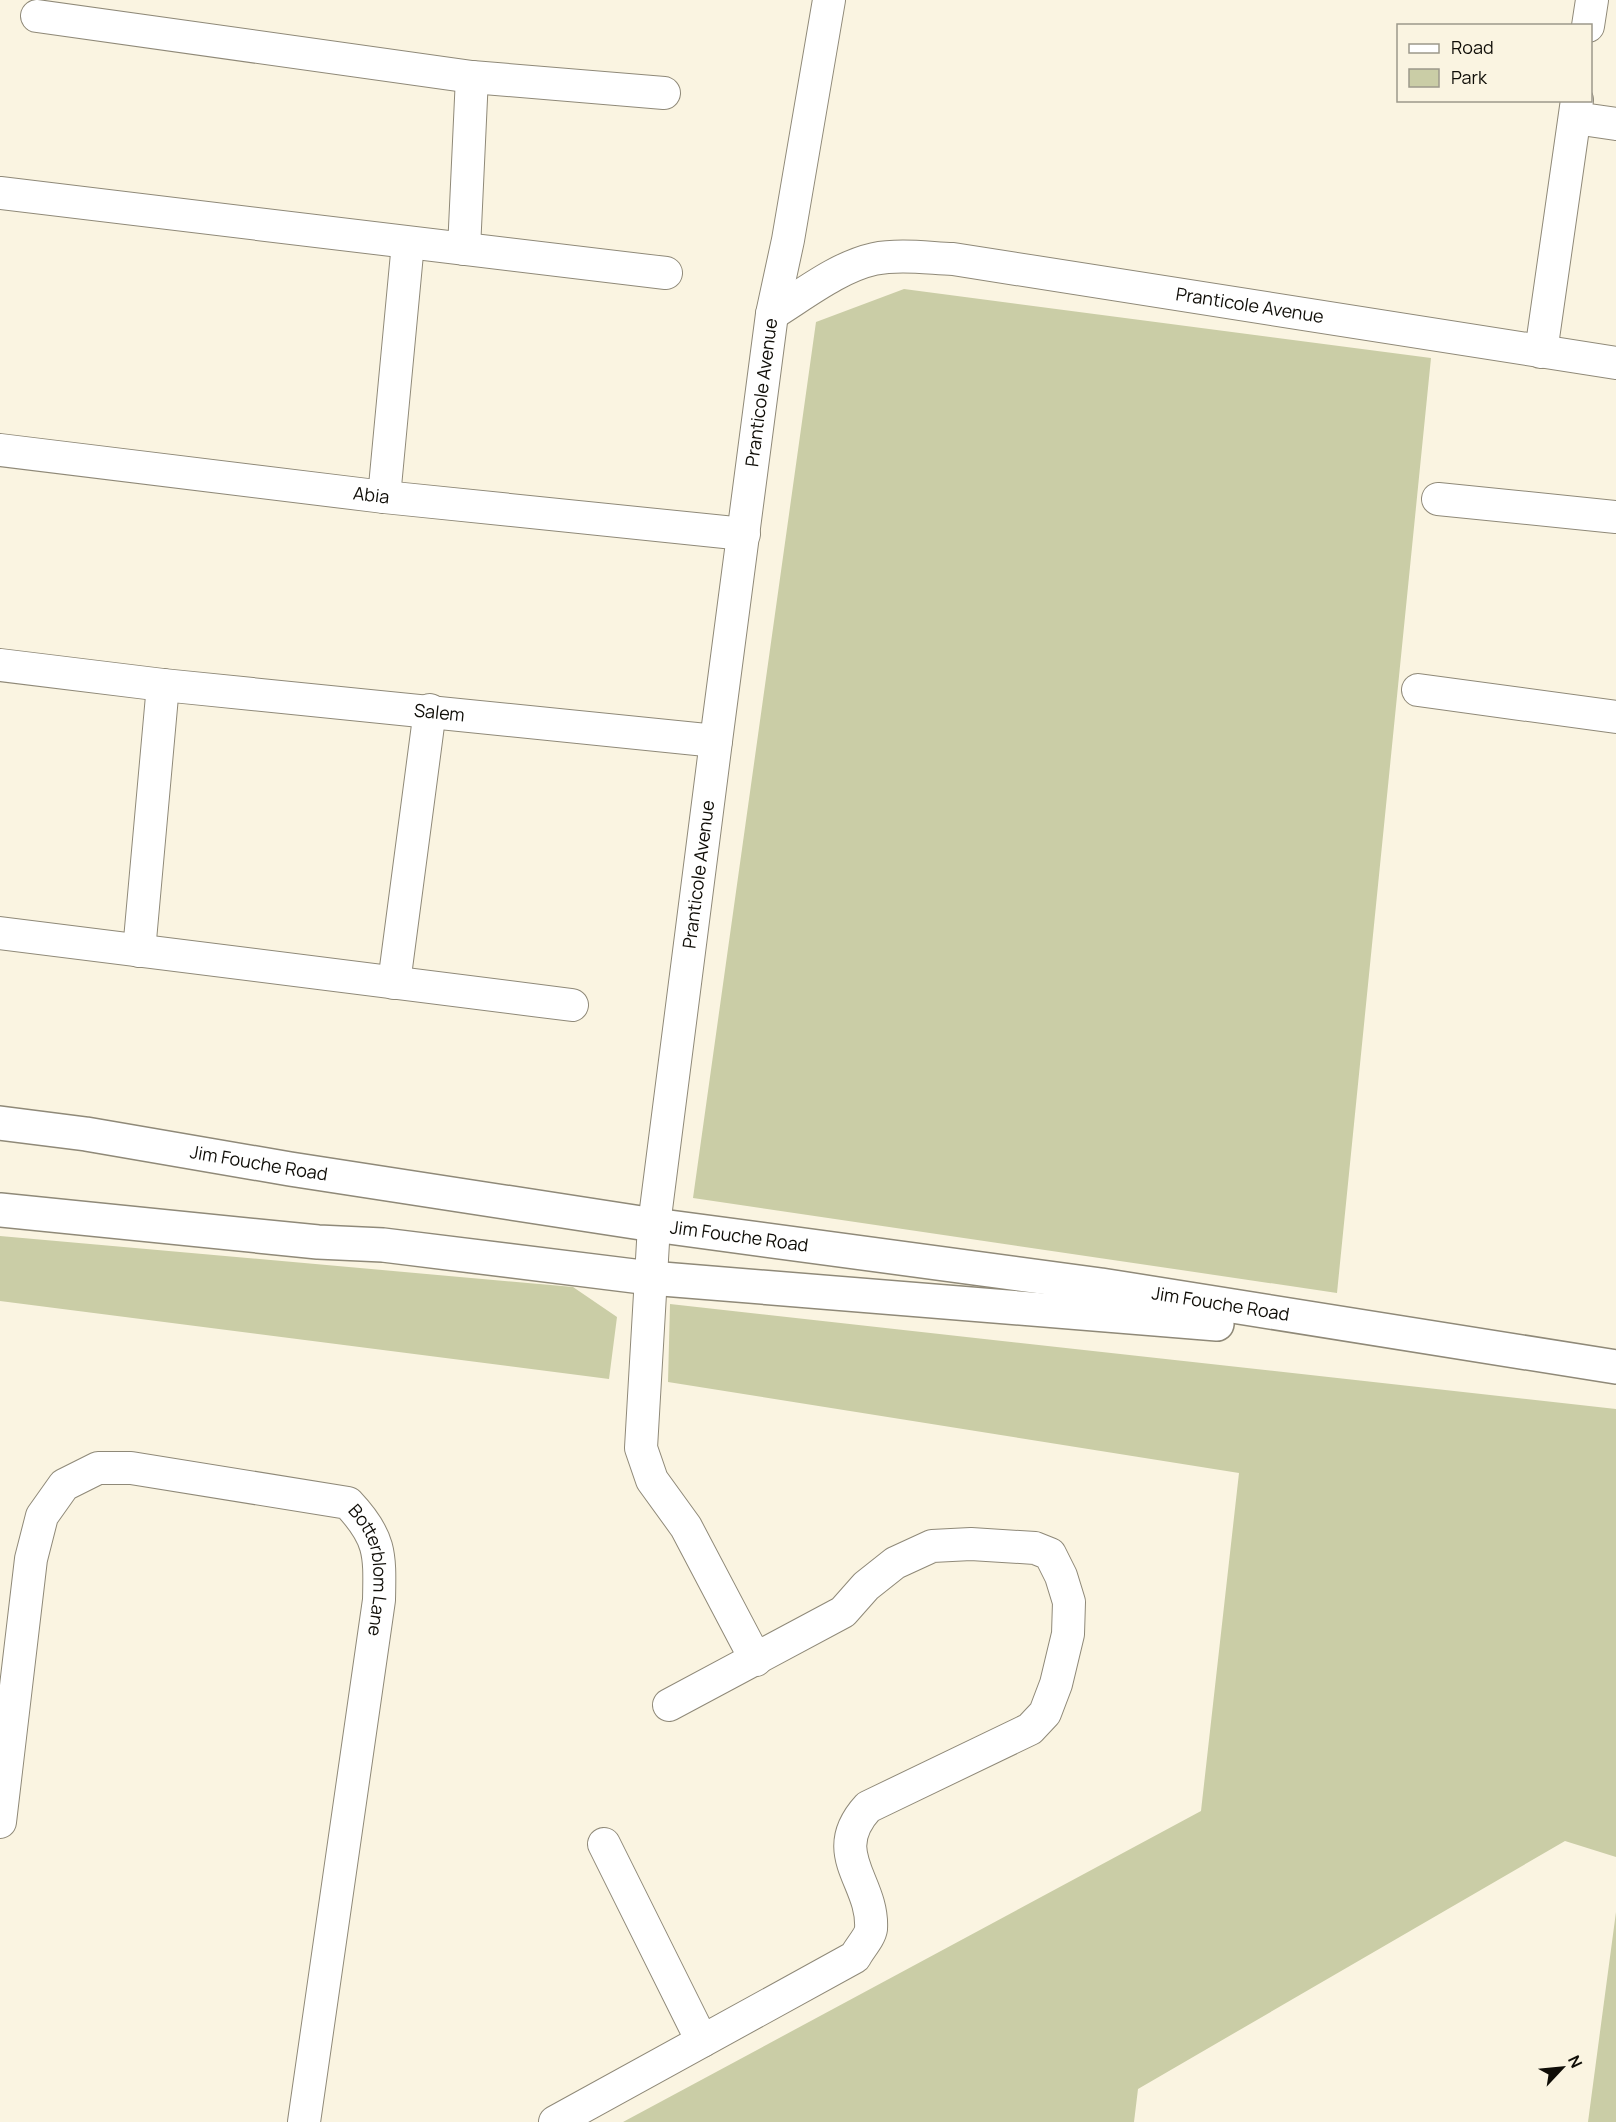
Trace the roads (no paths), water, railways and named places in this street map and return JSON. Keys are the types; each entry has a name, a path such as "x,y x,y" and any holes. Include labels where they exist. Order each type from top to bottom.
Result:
{"street":[{"path":"772,314 788,240 829,0"},
{"path":"1588,24 1592,0"},
{"path":"37,16 472,77 664,93"},
{"path":"464,249 472,77"},
{"path":"1541,352 1576,109 1616,124"},
{"path":"0,193 666,273"},
{"path":"384,497 408,243"},
{"name":"Pranticole Avenue","path":"756,1660 686,1527 652,1480 641,1448 654,1225 772,314 842,271 873,260 906,257 953,259 1616,363"},
{"name":"Abia","path":"0,450 384,497 744,534"},
{"path":"1438,499 1616,517"},
{"name":"Salem","path":"0,665 163,685 430,710 716,741"},
{"path":"139,951 163,685"},
{"path":"1418,690 1616,717"},
{"path":"394,983 430,710"},
{"path":"0,933 572,1005"},
{"name":"Jim Fouche Road","path":"0,1123 86,1134 290,1170 654,1225 1101,1286 1481,1347 1616,1366"},
{"name":"Jim Fouche Road","path":"0,1210 294,1239 383,1245 650,1278 1481,1347"},
{"name":"Botterblom Lane","path":"1,1814 31,1559 42,1516 64,1485 98,1468 131,1468 348,1503 368,1524 380,1557 379,1600 304,2122"},
{"path":"555,2122 855,1957 871,1931 869,1905 855,1871 851,1845 854,1823 868,1807 1030,1729 1045,1713 1056,1684 1068,1634 1069,1602 1061,1576 1050,1554 1035,1548 971,1544 932,1546 895,1563 866,1586 843,1612 669,1705"},
{"path":"604,1844 702,2041"}]}
